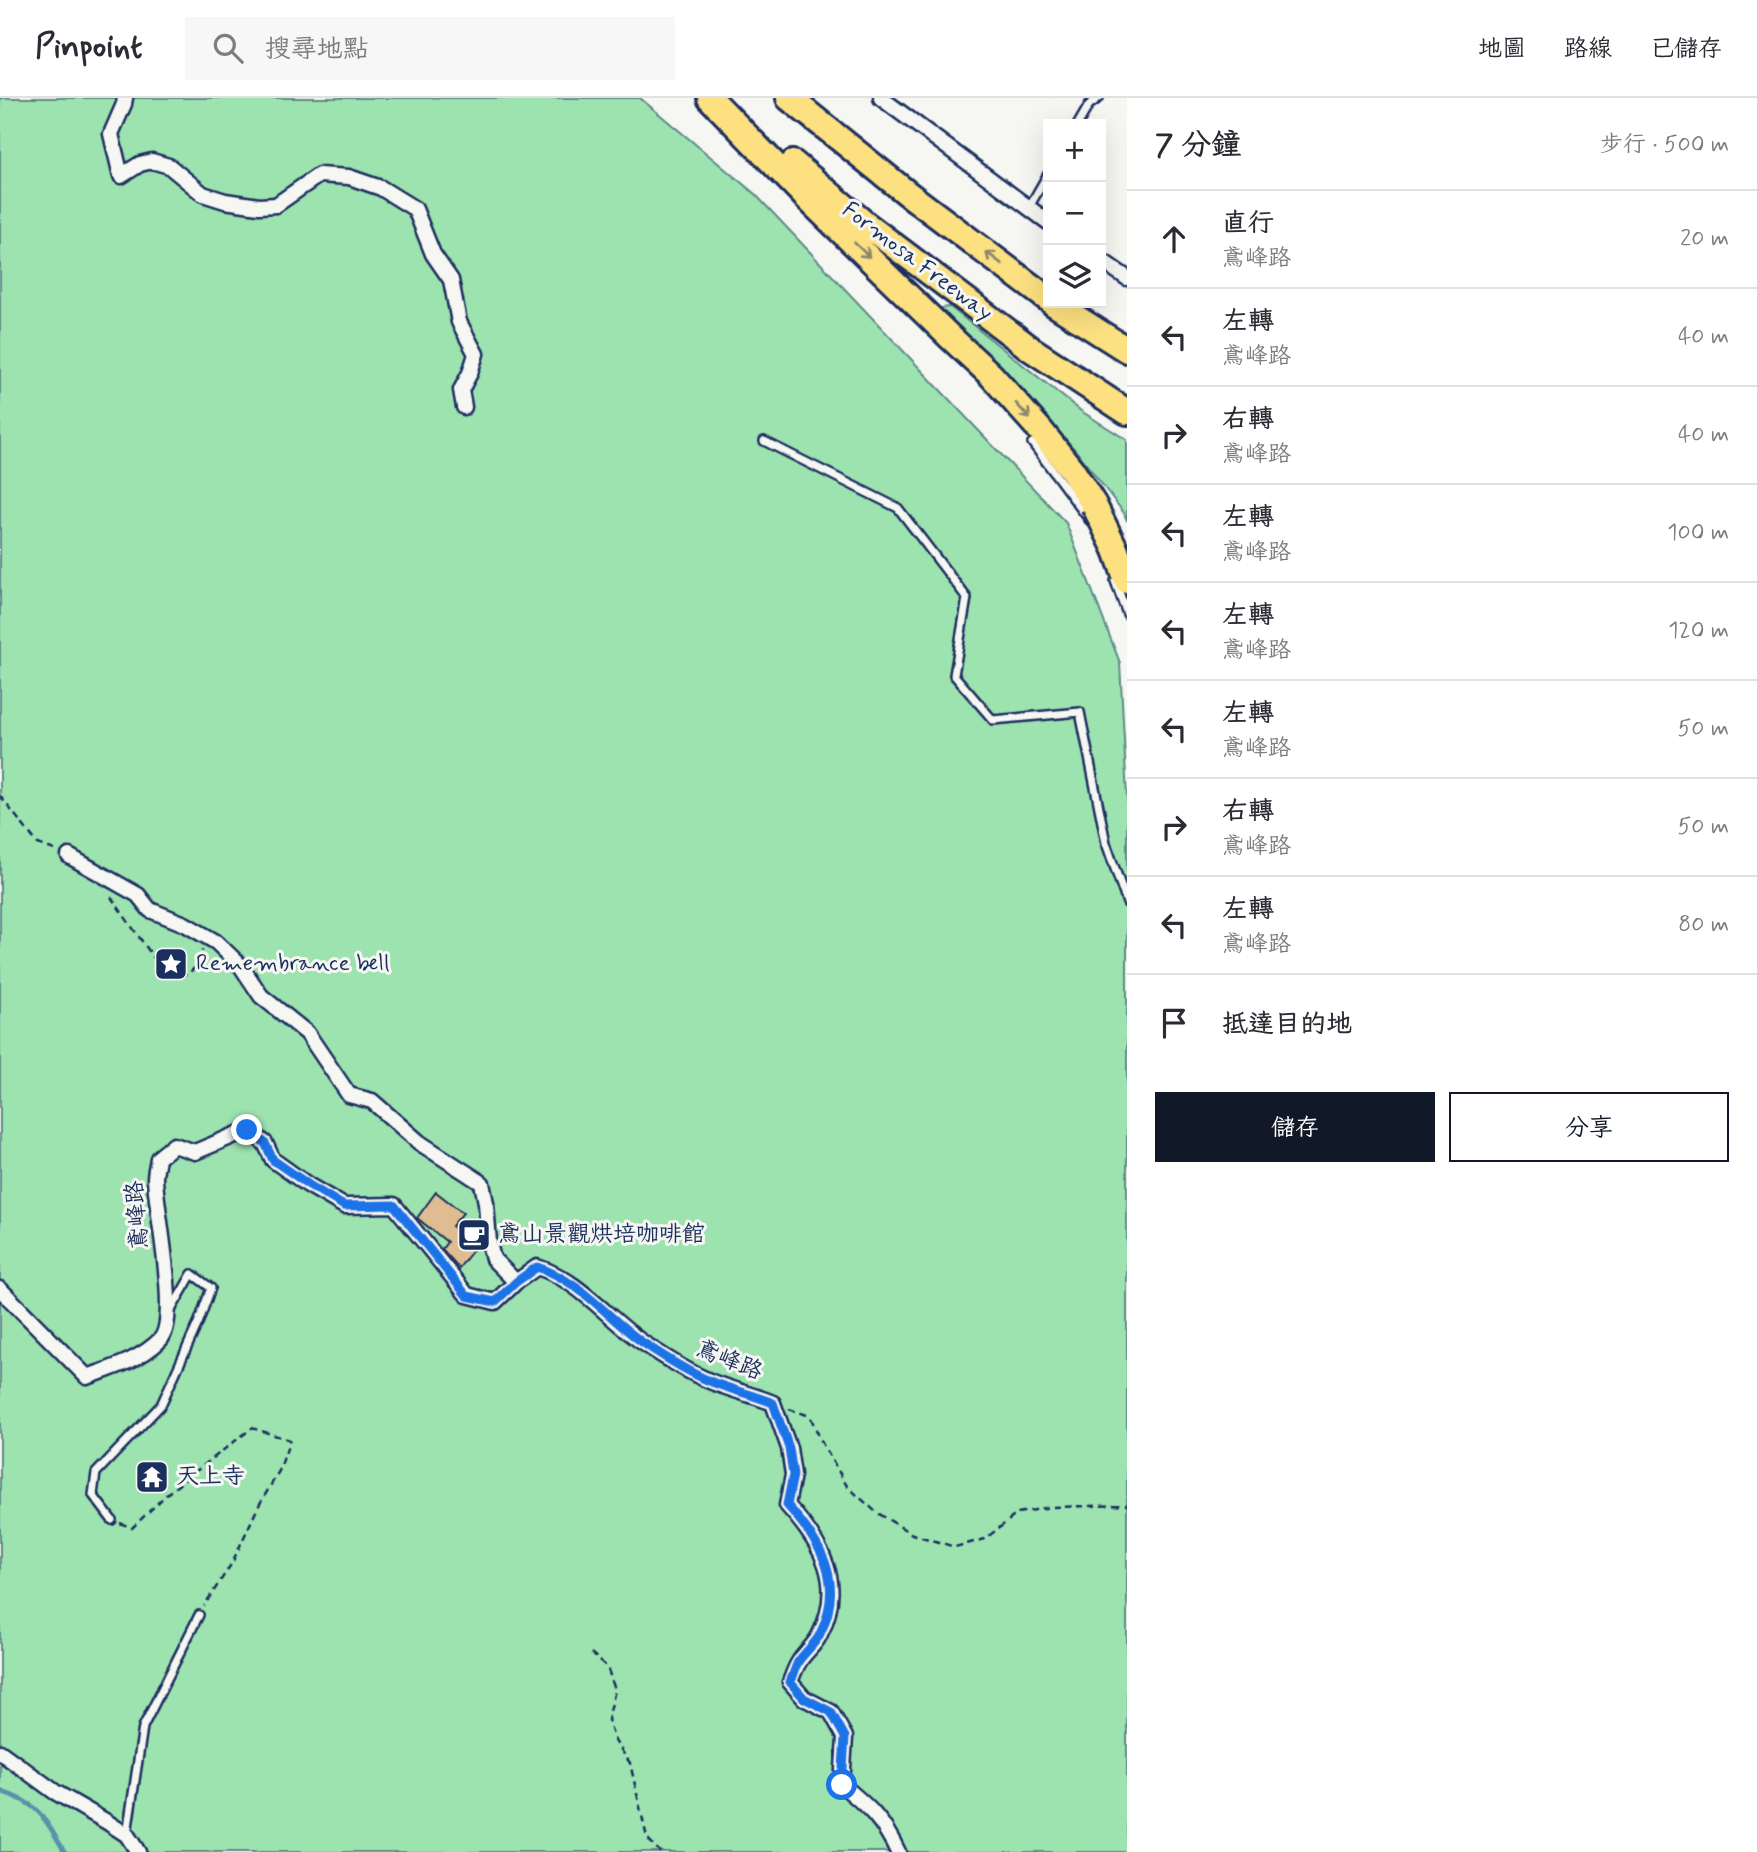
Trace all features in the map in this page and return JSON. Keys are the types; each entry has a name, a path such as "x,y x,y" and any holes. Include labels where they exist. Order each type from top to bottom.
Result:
{"highway":[{"path":"710,98 806,197 991,375 1057,451 1072,470 1094,515 1116,550 1120,578"},
{"name":"Formosa Freeway","path":"719,98 863,223 1031,349 1127,412"},
{"path":"789,98 907,193 1043,295"},
{"path":"1061,308 1127,350"}],"street":[{"path":"125,98 111,134 121,176 140,164 152,162 169,166 203,194 225,201 259,206 276,205 319,175 349,177 381,188 415,209 433,254 451,280 459,322 476,354 461,390 464,407"},
{"path":"881,98 1043,218"},
{"path":"1106,263 1127,278"},
{"path":"69,856 138,895 150,910 216,942 241,966 261,996 307,1033 349,1095 372,1101 419,1143 481,1182 493,1258 516,1282"},
{"name":"鳶峰路","path":"0,1289 88,1377 134,1359 162,1339 168,1316 168,1293 155,1178 158,1158 174,1145 195,1152 247,1130 265,1143 273,1160 344,1206 394,1205 467,1296 495,1302 537,1267 555,1273 580,1290 640,1341 682,1368 773,1403 789,1448 793,1475 787,1505 807,1528 825,1561 830,1581 831,1604 818,1637 798,1663 790,1682 804,1698 831,1712 845,1737 842,1785 868,1806 889,1831 898,1852"},
{"path":"0,1752 55,1792 127,1835 138,1852"}],"lane":[{"path":"1081,119 1089,105 1099,98"},
{"path":"1028,208 1043,182"},
{"path":"764,441 898,508 967,598 954,675 993,720 1080,712 1106,843 1127,904"},
{"path":"1032,443 1094,515"},
{"path":"1120,578 1127,614"},
{"path":"112,1520 93,1495 96,1473 161,1405 211,1288 192,1275 168,1316"},
{"path":"127,1835 143,1727 199,1615"}],"path":[{"path":"0,796 38,844 69,856"},
{"path":"97,871 112,900 163,971 173,976 188,973 199,964 203,952 191,928"},
{"path":"773,1403 810,1416 847,1486 876,1512 912,1534 955,1547 985,1539 1018,1513 1051,1507 1127,1505"},
{"path":"112,1520 132,1528 169,1492 252,1428 290,1440 279,1471 258,1507 232,1563 199,1615"},
{"path":"591,1653 607,1667 615,1690 608,1720 615,1741 629,1763 647,1838 660,1852"}],"green space":[{"path":"0,98 640,98 755,194 1066,523 1120,663 1127,797 1127,1852 0,1852"},
{"path":"950,307 1081,411 1127,440 1127,521 1124,513 1076,451 1022,390 932,309"}],"building":[{"path":"436,1192 463,1213 452,1226 476,1246 459,1268 442,1249 447,1242 417,1218"}],"waterway":[{"path":"0,1791 33,1807 46,1821 65,1852"}],"place":[{"name":"Remembrance bell","path":"171,964"},
{"name":"鳶山景觀烘培咖啡館","path":"474,1235"},
{"name":"天上寺","path":"152,1477"}],"route":[{"path":"247,1130 265,1143 273,1160 344,1206 394,1205 467,1296 495,1302 537,1267 555,1273 580,1290 640,1341 682,1368 773,1403 789,1448 793,1475 787,1505 807,1528 825,1561 830,1581 831,1604 818,1637 798,1663 790,1682 804,1698 831,1712 845,1737 842,1785"}]}
